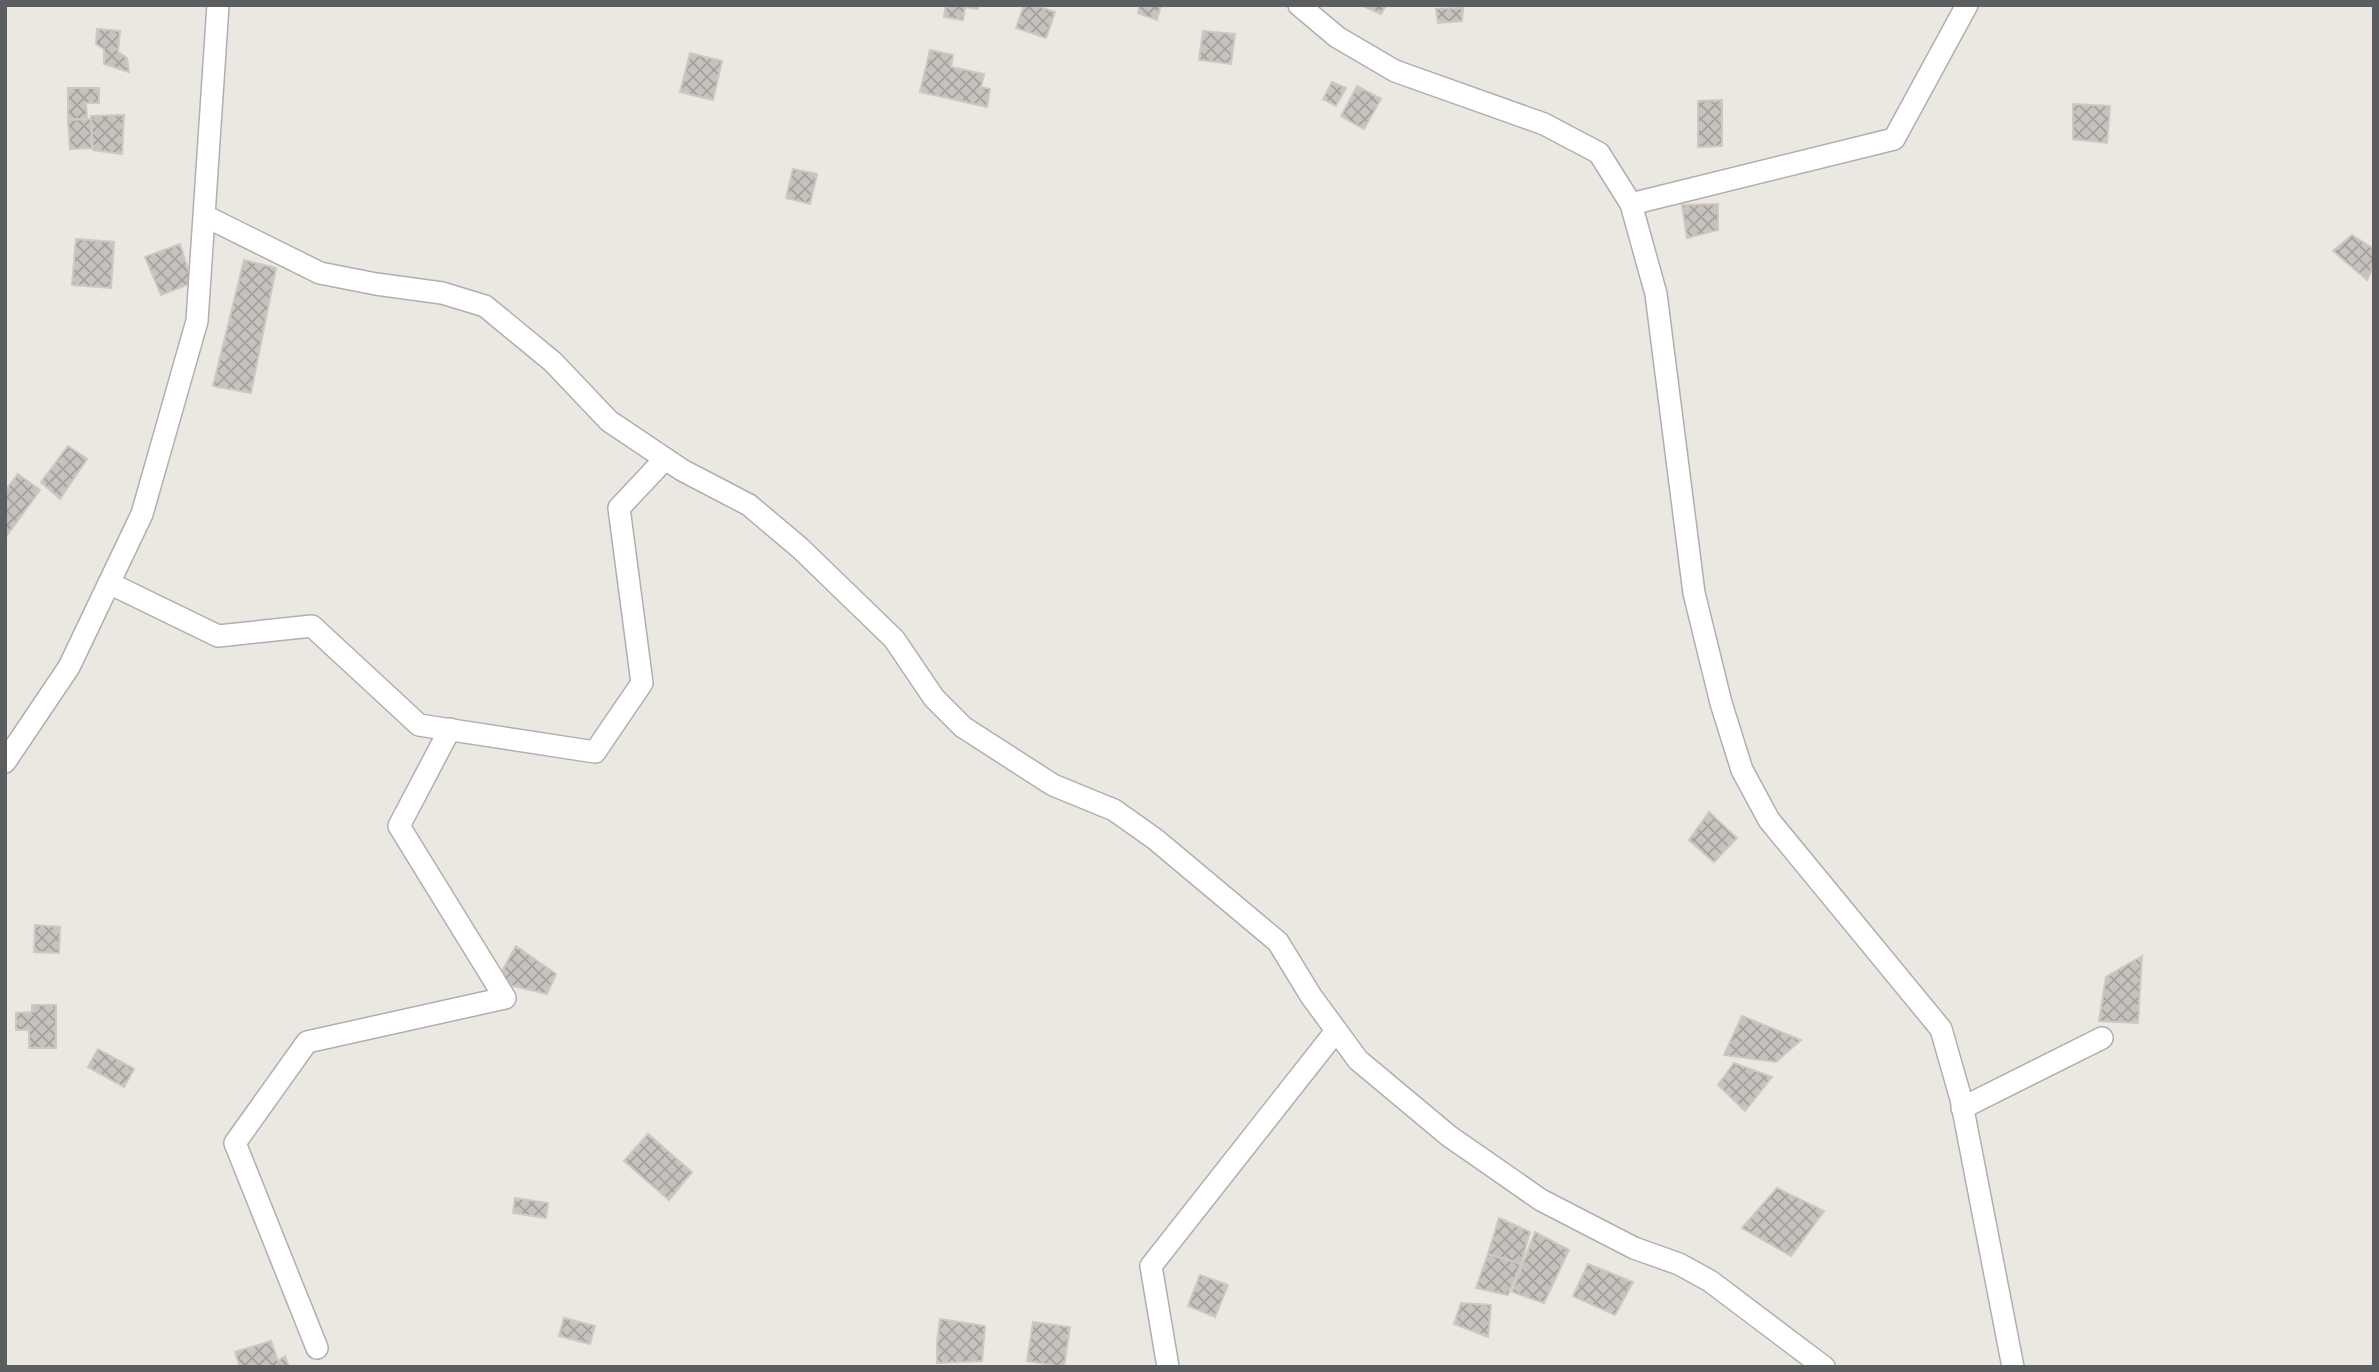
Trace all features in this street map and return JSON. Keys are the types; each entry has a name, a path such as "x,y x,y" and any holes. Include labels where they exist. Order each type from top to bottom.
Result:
{"street":[{"path":"5,762 69,667 142,514 197,321 218,5"},
{"path":"1299,5 1337,37 1395,71 1544,124 1599,153 1631,204 1657,293 1694,593 1721,703 1742,770 1769,820 1941,1029 1962,1108 2013,1367"},
{"path":"1631,204 1894,139 1967,5"},
{"path":"205,216 320,273 442,293 485,306 553,362 609,421 665,459 749,505 800,548 894,639 934,698 963,727 1053,785 1114,810 1156,839 1278,942 1311,996 1358,1060 1449,1136 1541,1200 1634,1248 1679,1264 1710,1281 1824,1367"},
{"path":"109,583 218,636 312,626 419,724 595,752 642,683 620,508 665,459"},
{"path":"300,1305 317,1348 235,1143 307,1042 505,998 399,826 450,729"},
{"path":"1168,1367 1151,1266 1336,1031"},
{"path":"1962,1108 2102,1038"}],"building":[{"path":"946,5 978,5 978,9 965,7 963,20 944,17"},
{"path":"1024,5 1035,5 1055,12 1046,38 1016,28"},
{"path":"1140,5 1161,5 1157,20 1138,13"},
{"path":"1361,5 1386,5 1381,14"},
{"path":"1463,8 1462,21 1438,23 1436,9"},
{"path":"97,29 120,31 118,52 127,58 129,72 104,64 104,49 96,44"},
{"path":"1203,31 1235,34 1231,64 1199,60"},
{"path":"930,50 953,55 951,67 984,74 981,87 990,89 987,107 920,92"},
{"path":"690,53 722,61 713,100 680,92"},
{"path":"1332,82 1346,88 1336,106 1323,99"},
{"path":"1357,86 1381,99 1364,129 1341,116"},
{"path":"68,88 99,88 99,103 86,103 87,119 68,119"},
{"path":"1722,100 1722,146 1698,147 1698,101"},
{"path":"2073,104 2110,106 2107,143 2073,139"},
{"path":"124,115 122,154 93,150 91,116"},
{"path":"91,119 92,148 70,149 68,120"},
{"path":"793,169 817,174 810,204 786,198"},
{"path":"1718,204 1718,230 1687,238 1682,205"},
{"path":"2352,235 2374,249 2374,265 2367,280 2333,251"},
{"path":"76,239 114,242 111,288 72,285"},
{"path":"180,244 192,283 161,295 145,257"},
{"path":"244,260 276,268 251,393 213,386"},
{"path":"68,446 87,459 60,499 41,482"},
{"path":"18,474 40,490 5,538 5,491"},
{"path":"1709,812 1737,838 1714,862 1689,840"},
{"path":"35,925 60,927 59,953 34,952"},
{"path":"516,946 556,974 547,994 496,982"},
{"path":"2142,956 2138,1023 2099,1021 2106,977"},
{"path":"32,1005 56,1005 56,1048 29,1048 29,1030 16,1030 16,1013 32,1012"},
{"path":"1742,1016 1801,1040 1776,1062 1724,1055"},
{"path":"98,1049 134,1069 124,1087 88,1067"},
{"path":"1734,1063 1772,1077 1745,1111 1718,1085"},
{"path":"648,1134 692,1172 669,1200 624,1161"},
{"path":"1777,1188 1824,1211 1791,1256 1742,1228"},
{"path":"515,1198 548,1203 546,1218 513,1213"},
{"path":"1499,1218 1530,1232 1521,1264 1488,1254"},
{"path":"1535,1232 1569,1250 1544,1303 1512,1292"},
{"path":"1488,1254 1521,1264 1508,1295 1476,1288"},
{"path":"1588,1264 1633,1282 1615,1315 1573,1296"},
{"path":"1200,1275 1228,1285 1215,1317 1188,1306"},
{"path":"1461,1303 1491,1305 1488,1337 1454,1324"},
{"path":"564,1318 595,1326 590,1344 559,1336"},
{"path":"940,1319 985,1326 982,1361 937,1363"},
{"path":"1033,1322 1070,1327 1064,1367 1027,1361"},
{"path":"271,1341 278,1361 285,1356 289,1367 240,1367 235,1352"}]}
